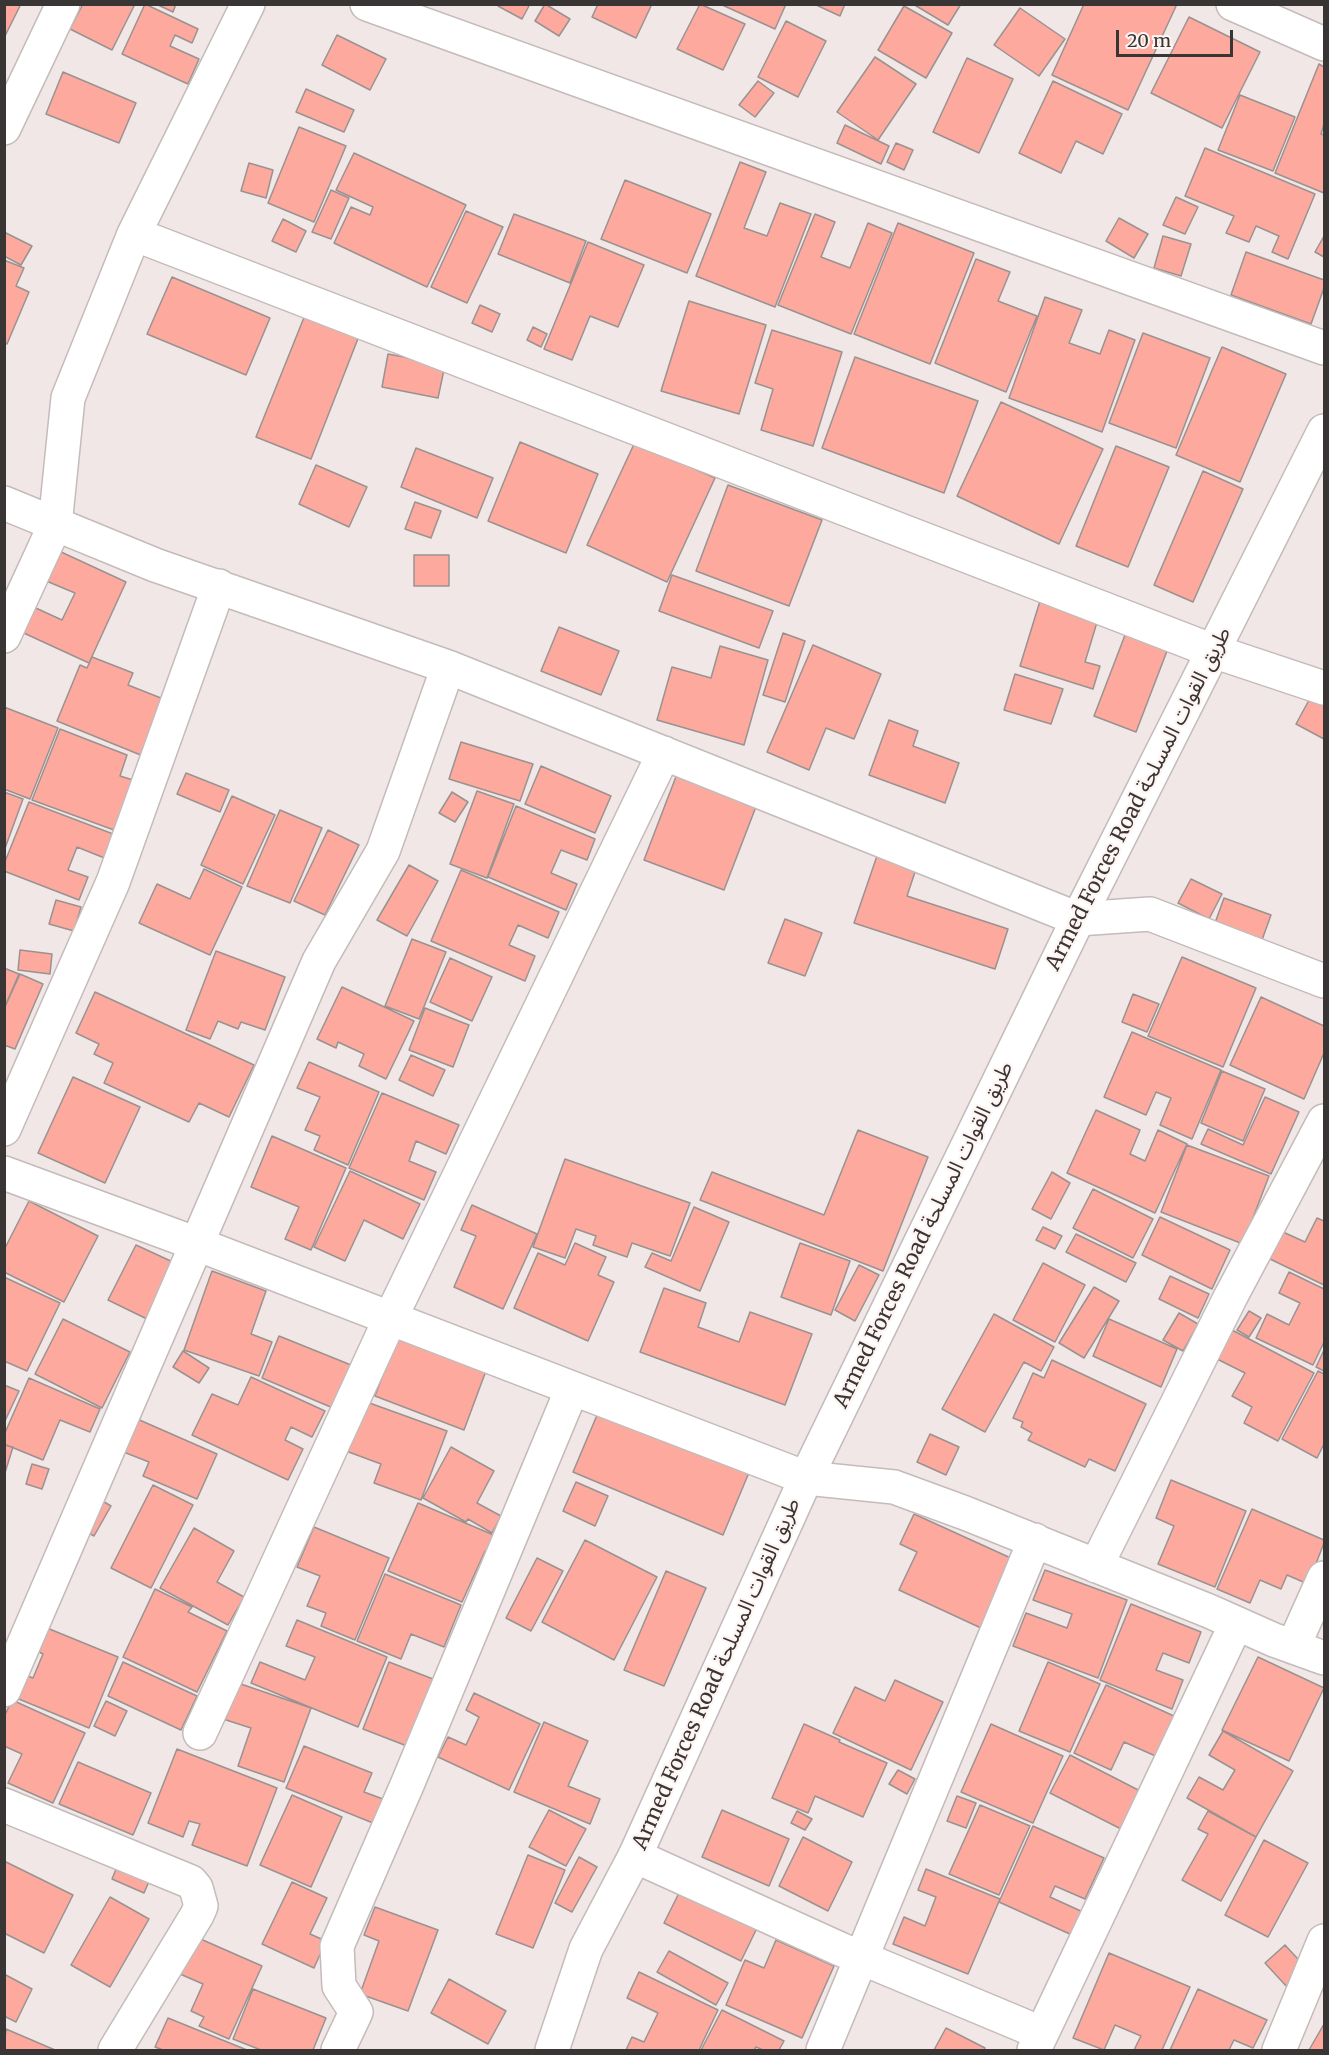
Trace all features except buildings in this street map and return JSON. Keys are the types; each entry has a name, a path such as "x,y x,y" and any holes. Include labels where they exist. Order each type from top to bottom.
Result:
{"street":[{"path":"4,128 63,4"},
{"path":"4,636 55,525 68,398 134,234 248,4"},
{"path":"367,4 1324,348"},
{"path":"1233,4 1324,44"},
{"path":"134,234 1213,651 1324,688"},
{"name":"Armed Forces Road طريق القوات المسلحة","path":"552,2050 586,1949 635,1856 806,1478 1078,919 1324,431"},
{"path":"4,503 155,565 448,667 1078,919 1150,914 1324,981"},
{"path":"4,1129 113,882 219,586"},
{"path":"4,1690 319,961 383,851 448,667"},
{"path":"200,1733 390,1319 664,753"},
{"path":"1096,1566 1231,1296 1324,1121"},
{"path":"4,1173 197,1244 806,1478 894,1487 1035,1540 1324,1658"},
{"path":"338,2050 356,2012 339,1986 337,1947 572,1389"},
{"path":"823,2050 1035,1540"},
{"path":"1293,1647 1324,1578"},
{"path":"635,1856 862,1958 1038,2042 1236,1624"},
{"path":"4,1805 191,1882 196,1888 201,1906 197,1916 115,2050"},
{"path":"1280,2050 1324,1941"}]}
